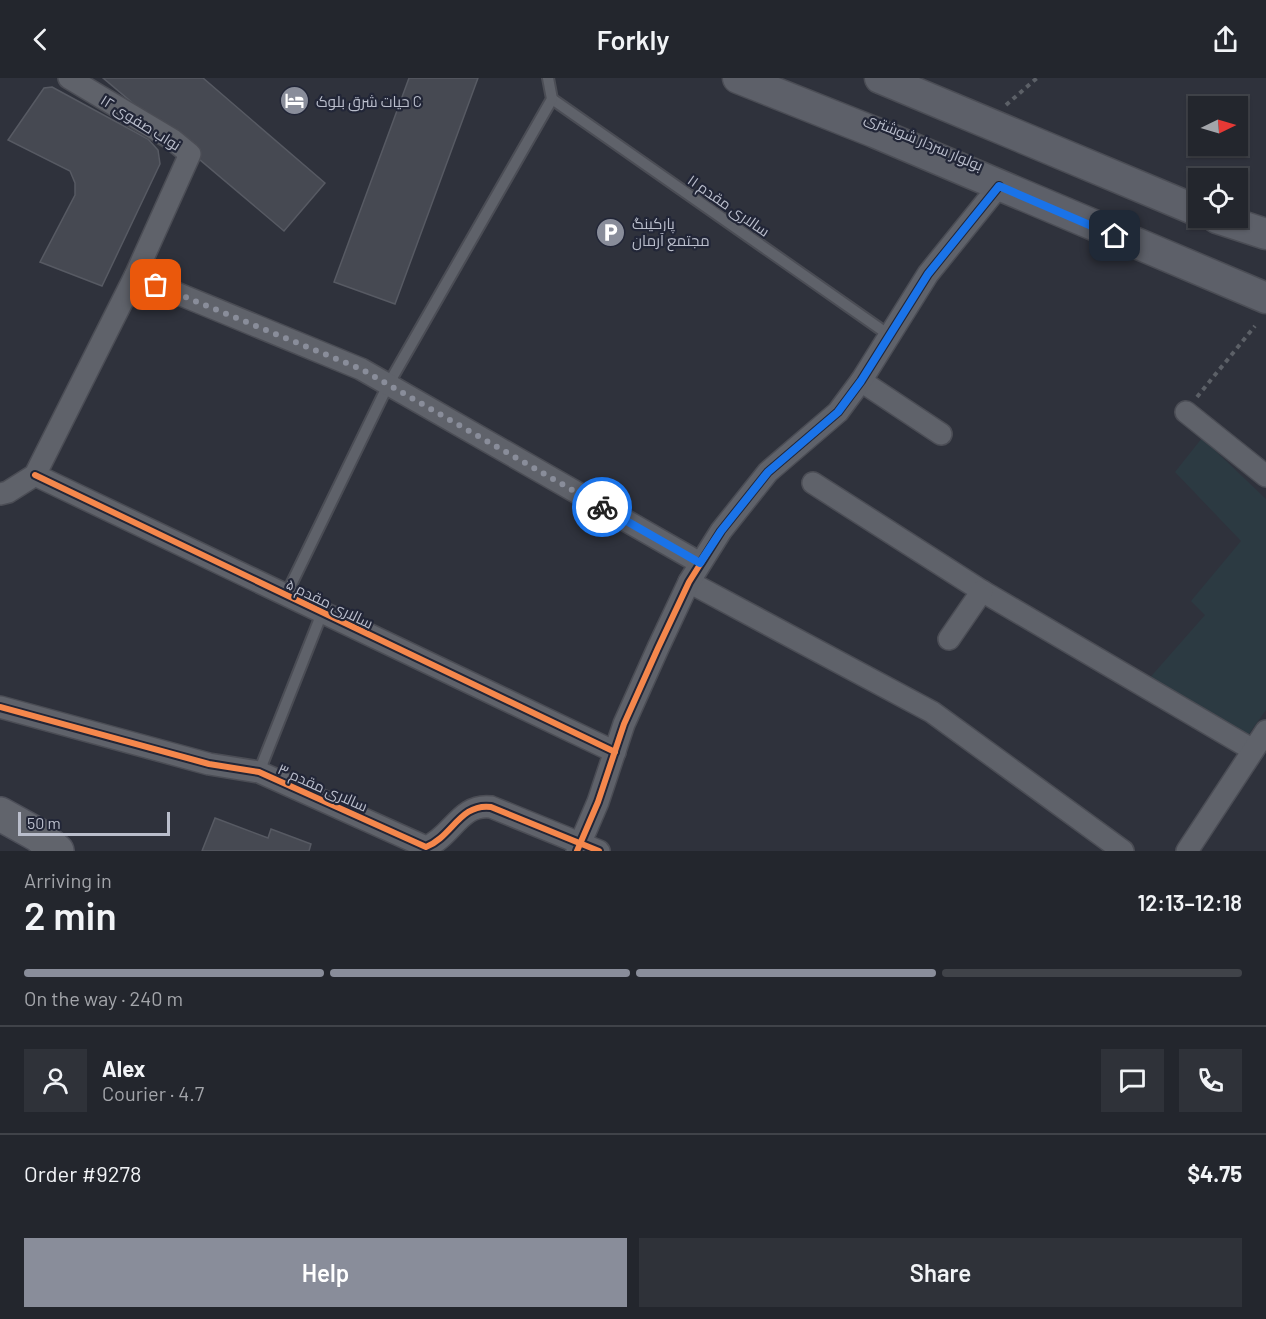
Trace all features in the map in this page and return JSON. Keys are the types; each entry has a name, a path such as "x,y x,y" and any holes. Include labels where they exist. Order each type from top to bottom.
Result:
{"main road":[{"path":"0,814 38,836 57,851"}],"street":[{"name":"نواب صفوی ۱۲","path":"69,78 173,140 190,154 135,276"},
{"name":"بولوار سردار شوشتری","path":"738,78 1266,298"},
{"path":"880,78 1188,207"},
{"path":"586,848 598,802 624,724 689,582 700,563 721,531 768,472 838,412 861,381 928,274 999,186"},
{"path":"1248,228 1266,234"},
{"path":"0,494 9,492 35,475 135,276 361,369 700,563"},
{"path":"861,381 942,434"},
{"path":"1186,412 1266,476"},
{"name":"سالاری مقدم ۵","path":"35,475 615,752"},
{"path":"813,483 982,591 1253,750"},
{"path":"689,582 932,712 1123,851"},
{"path":"949,639 982,591"},
{"name":"سالاری مقدم ۳","path":"0,707 209,764 259,772 426,847 437,843 470,809 479,805 491,807 586,848"},
{"path":"1187,851 1266,731"}],"lane":[{"path":"286,595 388,385 552,99 548,78"},
{"name":"سالاری مقدم ۱۱","path":"552,99 889,335"},
{"path":"259,772 322,613"}],"path":[{"path":"994,127 1008,102 1037,78"},
{"path":"1186,412 1255,326"}],"shaded area":[{"path":"1202,438 1266,499 1266,710 1246,738 1147,681 1205,615 1191,601 1241,541 1175,472"}],"building":[{"path":"103,78 203,78 325,183 284,231"},
{"path":"409,78 478,78 395,304 334,282"},
{"path":"52,87 148,139 158,150 160,164 102,286 40,262 75,195 75,183 70,171 8,140 44,88"},
{"path":"215,818 268,838 271,829 311,844 309,851 202,851"}],"cycle path":[{"path":"577,851 598,802 624,724 658,648 689,582 721,531 768,472 838,412 861,381 928,274 999,186"},
{"path":"35,475 615,752"},
{"path":"0,707 209,764 259,772 426,847 443,836 471,810 491,807 599,851"}],"way so far":[{"path":"156,285 361,369 602,507"}],"place":[{"name":"حیات شرق بلوک C","path":"295,101"},
{"name":"پارکینگ مجتمع آرمان","path":"611,232"}],"route":[{"path":"602,507 700,563 721,531 768,472 838,412 861,381 928,274 999,186 1115,236"}]}
